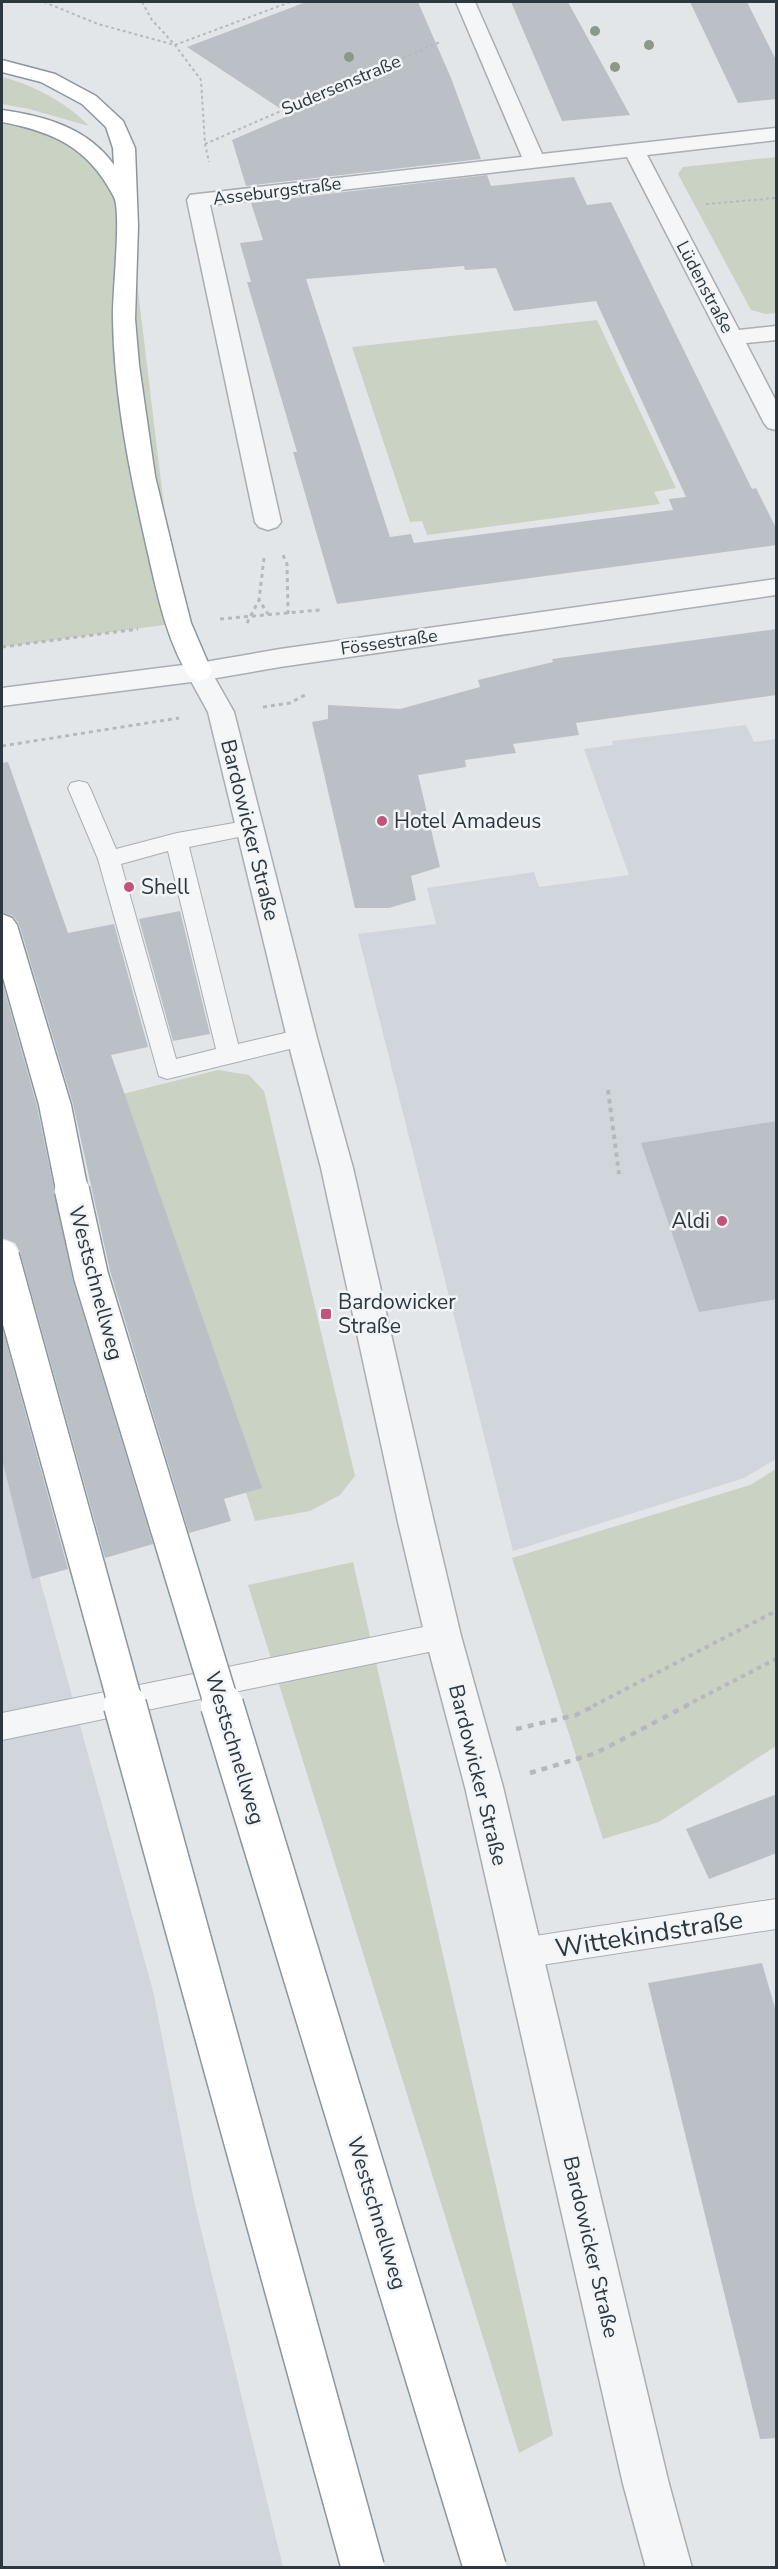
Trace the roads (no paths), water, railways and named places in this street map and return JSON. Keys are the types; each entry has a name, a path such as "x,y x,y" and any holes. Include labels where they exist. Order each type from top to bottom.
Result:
{"highway":[{"path":"2,66 48,78 89,100 116,125 124,148 127,199 124,319 127,365 143,476 178,623 199,672"},
{"path":"2,116 49,126 78,140 99,158 127,199"},
{"name":"Westschnellweg","path":"2,925 55,1105 91,1276 485,2568"},
{"path":"2,1257 363,2568"}],"street":[{"path":"465,2 535,162"},
{"name":"Asseburgstraße","path":"268,522 198,200 777,134"},
{"name":"Lüdenstraße","path":"634,150 777,423"},
{"path":"732,339 777,333"},
{"name":"Fössestraße","path":"2,697 199,672 280,658 777,587"},
{"name":"Bardowicker Straße","path":"199,672 221,712 252,828 302,1038 338,1168 443,1636 484,1787 646,2484 669,2568"}],"lane":[{"path":"79,788 109,859 167,1070 302,1038"},
{"path":"109,859 177,841 252,828"},
{"path":"177,841 229,1055"},
{"path":"2,1727 443,1636"},
{"name":"Wittekindstraße","path":"522,1953 777,1914"}],"place":[{"name":"Hotel Amadeus","path":"382,821"},
{"name":"Shell","path":"129,887"},
{"name":"Aldi","path":"722,1221"},
{"name":"Bardowicker Straße","path":"326,1314"}]}
